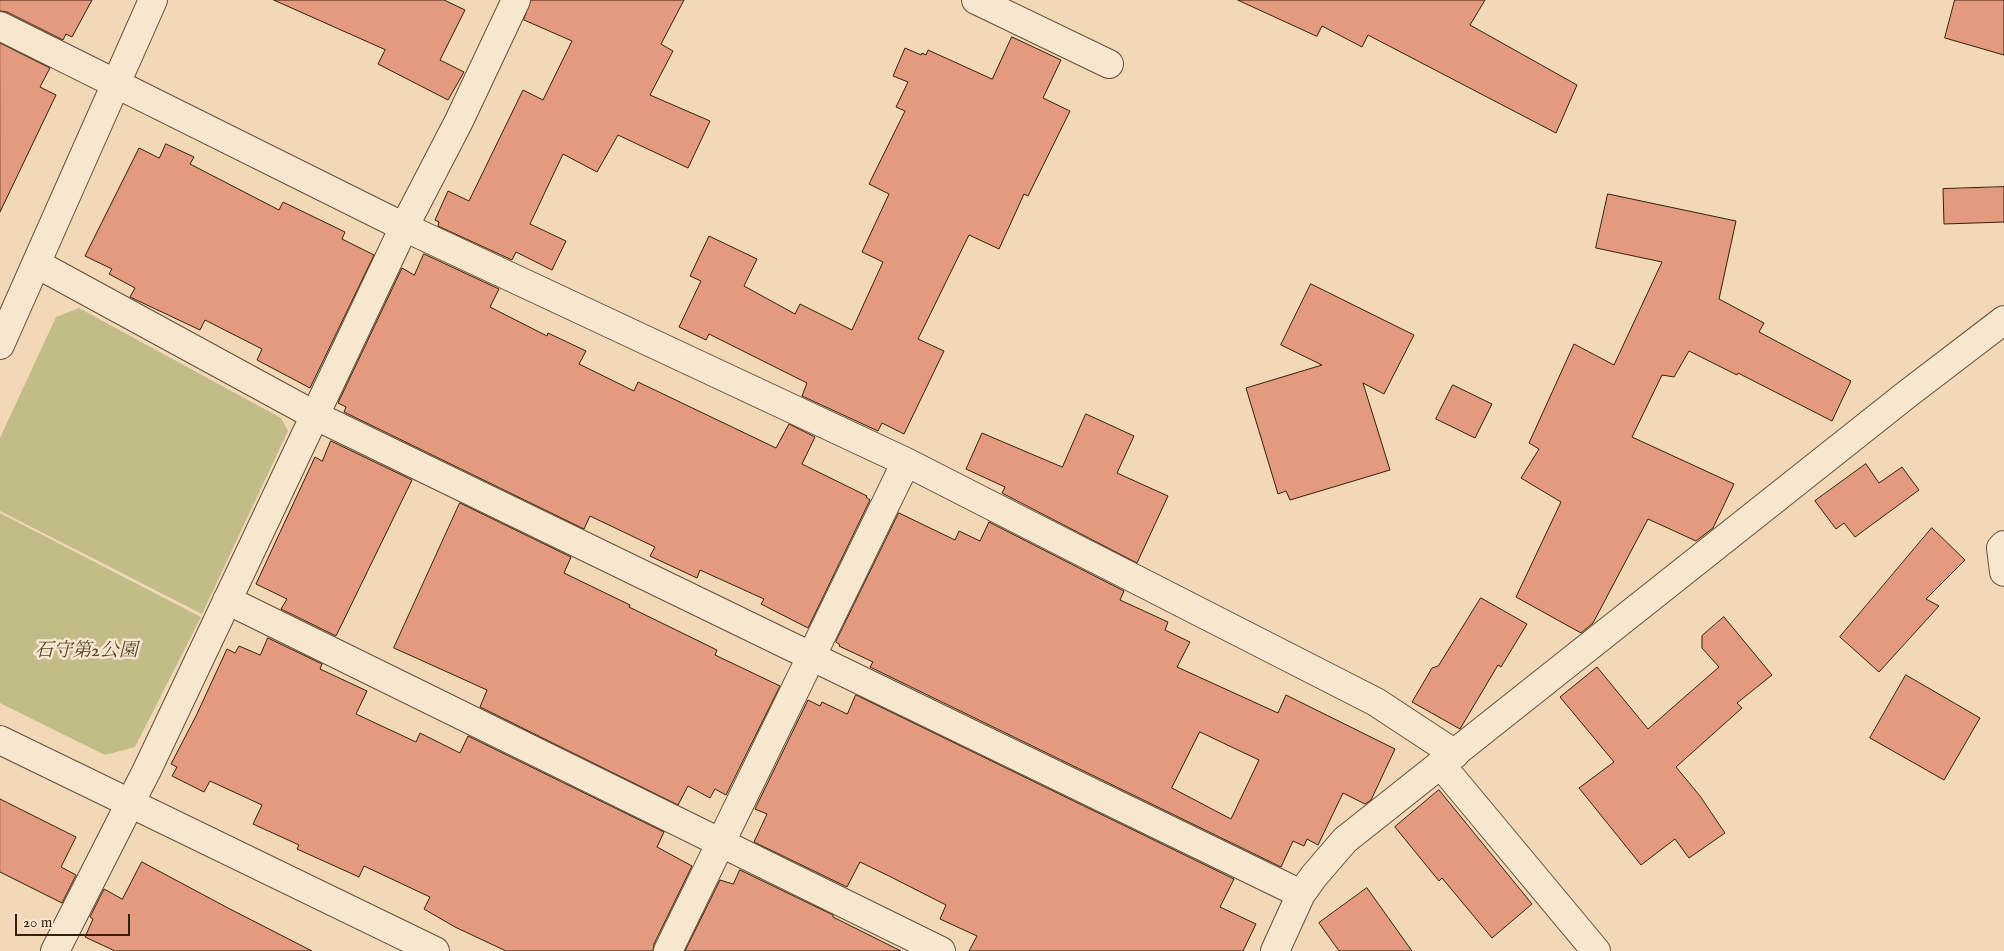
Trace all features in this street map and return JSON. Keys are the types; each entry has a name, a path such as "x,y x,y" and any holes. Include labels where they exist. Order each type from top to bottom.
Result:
{"street":[{"path":"0,345 153,0"},
{"path":"55,951 147,770 404,227 459,121 516,0"},
{"path":"976,0 1109,64"},
{"path":"0,26 404,227 906,462 1376,702 1448,759 1596,951"},
{"path":"37,264 314,416 1301,894"},
{"path":"1275,951 1301,894 1345,840 1906,395 2004,320"},
{"path":"668,951 906,462"},
{"path":"2004,545 2001,548 2004,572"},
{"path":"227,600 941,951"},
{"path":"0,740 435,951"}],"green space":[{"path":"79,308 281,418 288,431 202,614 0,511 0,438 56,317"},
{"name":"石守第2公園","path":"0,513 201,617 135,747 105,755 0,703"}],"building":[{"path":"0,0 92,0 72,37 66,34 63,40 7,12 0,11"},
{"path":"274,0 444,0 465,10 440,60 464,72 448,100 378,64 385,50"},
{"path":"531,0 684,0 661,44 673,51 650,95 710,121 688,168 618,135 597,172 563,154 530,224 566,241 552,270 516,252 512,260 438,226 439,222 435,220 448,191 469,201 523,90 543,100 572,41 524,20"},
{"path":"1238,0 1485,0 1470,25 1577,85 1556,133 1368,35 1362,47 1322,26 1317,36"},
{"path":"1955,0 2004,0 2004,55 1945,38"},
{"path":"1012,37 1061,60 1043,98 1070,111 1028,196 1024,194 999,249 969,235 918,339 944,351 904,434 882,423 878,431 802,396 807,383 709,334 706,340 679,327 701,281 690,276 709,236 757,259 744,286 795,314 800,304 852,330 883,262 862,252 889,194 869,184 905,111 896,107 908,82 893,76 905,48 921,55 922,53 926,55 928,50 992,79"},
{"path":"0,43 50,68 40,87 56,95 0,212"},
{"path":"166,144 194,157 190,164 279,210 283,202 345,232 342,239 374,255 310,388 257,360 262,349 205,320 200,330 130,297 135,288 109,274 112,269 85,256 139,148 159,158"},
{"path":"2004,187 2004,222 1944,224 1943,189"},
{"path":"1608,194 1736,221 1719,299 1764,323 1759,332 1851,381 1832,421 1738,373 1737,375 1689,351 1674,377 1662,375 1632,437 1734,484 1713,528 1696,541 1648,519 1593,623 1581,633 1516,597 1561,502 1521,478 1539,449 1529,443 1574,344 1614,365 1662,262 1596,248"},
{"path":"424,254 499,289 490,307 547,336 548,333 586,351 579,364 634,391 638,382 776,448 789,424 815,437 802,464 867,496 870,500 808,628 761,604 764,599 700,570 697,578 650,556 655,547 590,516 584,529 344,412 346,407 338,403 402,268 414,275"},
{"path":"1311,284 1414,335 1384,394 1363,383 1390,470 1290,500 1286,491 1278,494 1246,388 1322,365 1281,345"},
{"path":"1453,385 1492,404 1475,438 1436,419"},
{"path":"1086,414 1134,436 1117,473 1168,496 1137,563 1002,493 1005,487 966,469 982,433 1062,467"},
{"path":"331,441 412,480 336,636 281,609 287,599 256,584 315,457 322,461"},
{"path":"1866,464 1879,483 1902,467 1919,490 1855,537 1844,523 1836,529 1815,501"},
{"path":"460,503 571,557 564,573 717,650 715,655 780,686 726,795 715,789 710,798 688,786 678,805 480,707 487,690 394,648"},
{"path":"899,513 955,540 959,531 980,541 989,522 1124,591 1120,600 1168,622 1165,630 1190,642 1177,667 1278,713 1286,695 1395,749 1371,800 1365,804 1343,793 1318,845 1307,839 1304,846 1293,841 1281,867 870,667 873,662 839,646 836,642","holes":["1200,732 1259,760 1231,819 1172,788"]},
{"path":"1932,528 1965,560 1926,599 1939,606 1879,672 1840,637"},
{"path":"1481,598 1527,624 1501,667 1498,665 1460,729 1412,702 1432,668 1438,666"},
{"path":"1724,617 1772,675 1737,703 1742,708 1676,767 1700,796 1725,833 1689,858 1675,839 1641,865 1579,788 1614,762 1560,697 1597,667 1648,729 1719,667 1702,648 1702,636"},
{"path":"268,638 322,664 320,669 367,691 356,714 416,742 420,733 460,753 468,736 664,832 657,847 692,866 654,944 653,951 506,951 455,927 424,909 430,897 364,866 359,877 297,849 299,845 253,824 262,805 210,781 204,792 172,776 177,767 171,764 227,649 235,653 239,646 260,655"},
{"path":"1906,675 1980,718 1944,780 1870,738"},
{"path":"856,695 1234,879 1220,907 1256,924 1243,951 969,951 977,936 940,919 946,905 889,876 860,862 847,887 754,842 767,814 755,809 808,700 820,706 822,702 847,714"},
{"path":"1439,790 1532,904 1492,938 1442,878 1439,881 1395,827"},
{"path":"0,799 76,837 61,867 76,875 62,903 0,872"},
{"path":"142,862 312,951 115,951 85,937 93,919 90,917 104,889 122,899"},
{"path":"740,870 833,915 833,917 901,951 685,951 720,880 733,884"},
{"path":"1367,888 1412,951 1339,951 1319,923"}]}
